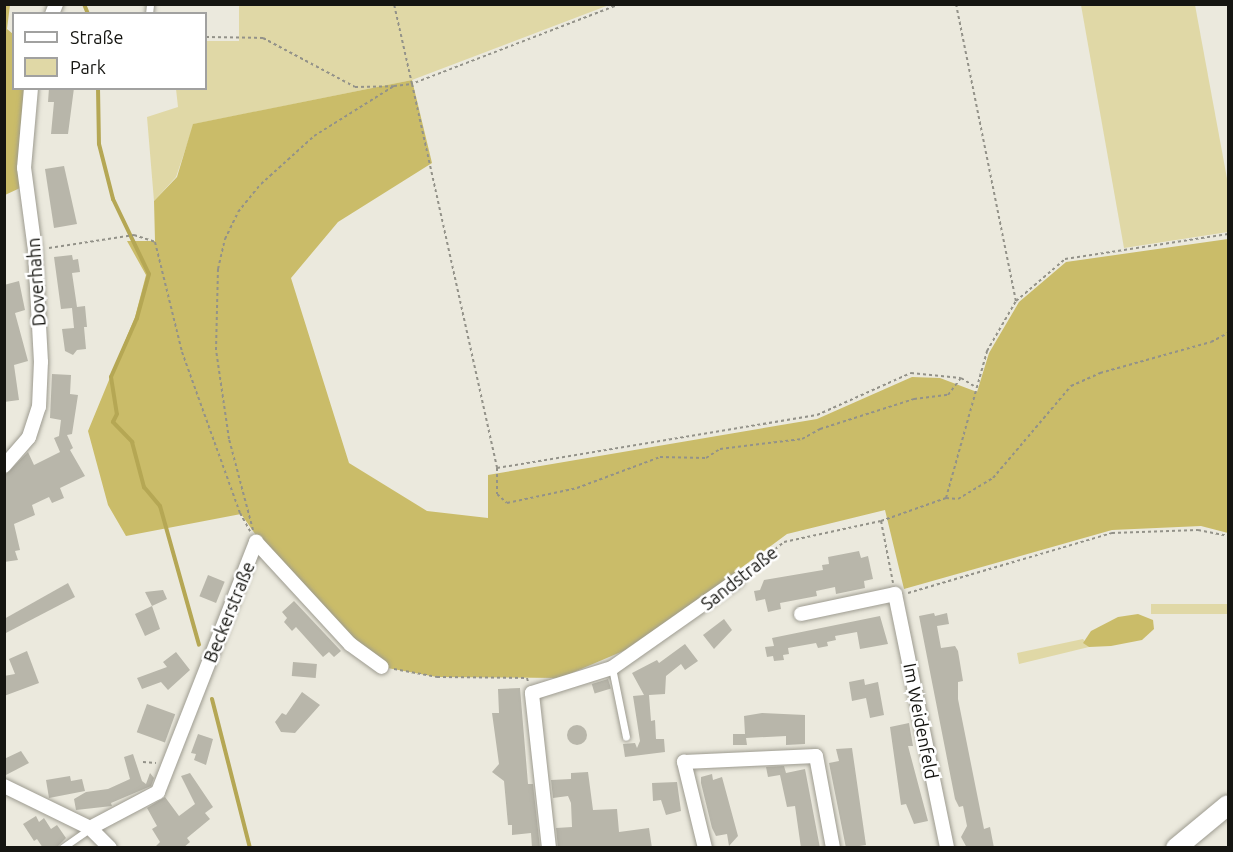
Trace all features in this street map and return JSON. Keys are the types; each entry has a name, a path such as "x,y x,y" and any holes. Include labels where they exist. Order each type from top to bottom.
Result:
{"main road":[{"path":"1176,848 1228,805"}],"street":[{"name":"Doverhahn","path":"4,466 28,437 39,407 41,362 35,250 24,168 31,90"},
{"name":"Beckerstraße","path":"90,828 158,792 256,542 350,644 382,667"},
{"name":"Sandstraße","path":"532,693 612,668 737,580"},
{"path":"801,614 896,595"},
{"name":"Im Weidenfeld","path":"896,595 946,848"},
{"path":"532,693 549,848"},
{"path":"705,848 684,762 816,756 833,848"},
{"path":"4,786 90,828 110,848"}],"lane":[{"path":"612,668 626,737"},
{"path":"62,848 90,828"}],"path":[{"path":"394,4 497,468 497,494 507,502 577,488 660,457 706,458 720,449 802,439 819,429 914,399 948,395 961,378"},
{"path":"207,37 263,38 355,87 393,86 412,84 620,4"},
{"path":"956,4 1016,301"},
{"path":"256,542 230,439 216,350 218,269 225,239 238,212 261,184 314,136 393,86"},
{"path":"946,498 963,444 974,386 987,351 1016,301 1065,259 1228,234"},
{"path":"35,250 134,235 155,242 161,257 183,352 240,513 256,542"},
{"name":"Sandstraße","path":"737,580 784,542 881,521 946,498 958,499 993,478 1071,386 1100,373 1211,342 1228,333"},
{"path":"497,468 817,415 911,373 961,378 974,386"},
{"path":"881,521 896,595 1112,533 1198,530 1228,536"},
{"path":"382,667 437,677 527,678 532,693"}],"green space":[{"path":"239,5 609,5 412,80 194,124 176,177 154,201 147,117 178,107 176,90 207,90 207,41 239,41"},
{"path":"1081,5 1195,5 1228,184 1228,232 1124,248"},
{"path":"1151,604 1228,604 1228,614 1151,614"},
{"path":"1083,639 1089,647 1019,664 1017,653"}],"shaded area":[{"path":"4,5 10,5 7,29 12,33 12,90 25,90 20,131 20,188 5,195"},
{"path":"412,80 432,163 338,222 291,278 349,463 427,511 488,518 488,475 817,419 912,377 940,378 977,392 989,353 1019,302 1066,262 1228,239 1228,533 1201,526 1112,530 904,589 885,510 787,534 635,646 560,678 437,677 382,667 275,562 241,514 126,536 108,505 88,431 135,317 146,275 127,241 155,241 154,201 177,177 193,124"},
{"path":"1138,614 1153,620 1154,629 1142,640 1111,646 1089,647 1083,643 1091,631 1118,617"}],"building":[{"path":"49,90 74,90 68,134 51,134 54,102 48,102"},
{"path":"64,166 77,224 54,228 45,169"},
{"path":"72,255 73,260 78,259 80,272 72,273 77,307 85,306 87,327 84,327 86,349 77,350 73,355 65,351 62,329 74,328 72,308 61,309 54,257"},
{"path":"19,281 25,310 15,313 28,361 14,365 19,400 4,402 4,285"},
{"path":"52,374 71,375 70,394 78,395 72,434 67,435 73,448 70,450 85,476 60,488 64,498 52,503 49,497 32,505 35,515 14,524 20,550 15,551 18,560 4,562 4,476 28,452 34,465 60,452 54,438 59,436 61,420 50,418"},
{"path":"859,551 861,558 868,556 873,579 864,581 865,588 836,594 835,587 816,591 817,596 780,603 781,609 768,612 765,599 756,601 754,591 760,590 764,580 823,570 822,565 829,564 828,557"},
{"path":"208,575 225,582 216,603 199,596"},
{"path":"68,583 75,597 4,634 4,619"},
{"path":"163,590 167,599 152,606 145,592"},
{"path":"294,601 341,651 334,657 329,652 323,657 296,627 292,631 284,622 287,618 282,612"},
{"path":"152,606 160,629 145,636 135,614"},
{"path":"934,613 935,616 947,613 949,624 937,626 941,648 955,646 958,651 963,681 958,682 958,699 984,829 990,827 994,848 967,848 961,837 967,826 963,806 959,807 955,799 919,616"},
{"path":"880,616 888,644 860,649 857,632 835,636 836,640 827,642 828,646 818,648 816,643 788,648 789,654 783,655 784,660 774,661 773,656 767,657 765,647 774,646 772,638"},
{"path":"724,619 732,630 714,649 703,635"},
{"path":"685,644 698,661 685,670 681,664 666,676 665,694 649,695 651,721 655,720 656,739 664,739 665,752 625,757 623,744 635,743 637,748 640,741 633,696 644,695 632,673 657,660 659,663"},
{"path":"27,651 39,683 4,696 4,676 15,674 9,659"},
{"path":"176,652 190,670 168,690 161,682 142,689 137,678 167,667 163,662"},
{"path":"293,662 317,664 316,678 292,676"},
{"path":"608,679 611,689 595,694 592,684"},
{"path":"864,679 865,685 878,682 884,715 870,718 866,698 852,701 849,682"},
{"path":"520,688 528,784 533,784 540,848 532,848 531,833 512,835 512,825 508,825 504,781 492,772 499,764 492,713 499,713 498,689"},
{"path":"302,692 320,705 295,733 281,732 275,722 282,713 286,715"},
{"path":"147,704 175,714 165,742 137,732"},
{"path":"762,713 805,715 805,744 786,745 786,736 746,738 747,745 733,745 733,734 745,734 744,716"},
{"path":"909,723 913,746 908,746 928,821 914,824 906,804 901,805 890,727"},
{"path":"577,725 584,728 587,735 584,742 577,745 570,742 567,735 570,728"},
{"path":"198,734 213,739 206,765 194,760 196,754 191,753"},
{"path":"852,748 866,845 846,848 829,763 839,761 836,749"},
{"path":"21,751 29,763 4,776 4,759"},
{"path":"133,754 142,781 146,784 150,773 154,778 151,786 111,803 112,806 76,810 74,799 86,792 108,789 130,779 124,757"},
{"path":"784,766 786,773 805,769 820,848 801,848 795,806 787,807 780,775 768,777 766,767"},
{"path":"588,772 593,810 617,809 619,832 649,828 652,848 558,848 556,828 572,827 571,803 568,796 553,798 551,780 571,779 571,773"},
{"path":"190,773 213,807 205,813 210,819 187,838 190,842 183,848 154,848 160,842 152,829 157,826 147,808 165,797 179,816 195,804 181,776"},
{"path":"712,774 713,780 722,777 738,836 729,846 727,834 716,836 712,828 701,783 701,777"},
{"path":"70,776 71,781 82,779 85,791 49,798 46,780"},
{"path":"677,782 681,811 666,815 661,800 653,801 652,783"},
{"path":"36,816 39,822 44,818 51,829 57,825 66,838 56,848 43,848 37,839 34,841 23,824"}],"waterway":[{"path":"84,4 87,12"},
{"path":"98,90 99,144 113,199 149,274 137,318 111,377 117,414 113,422 132,442 144,487 160,506 199,645"},
{"path":"212,699 250,848"}]}
